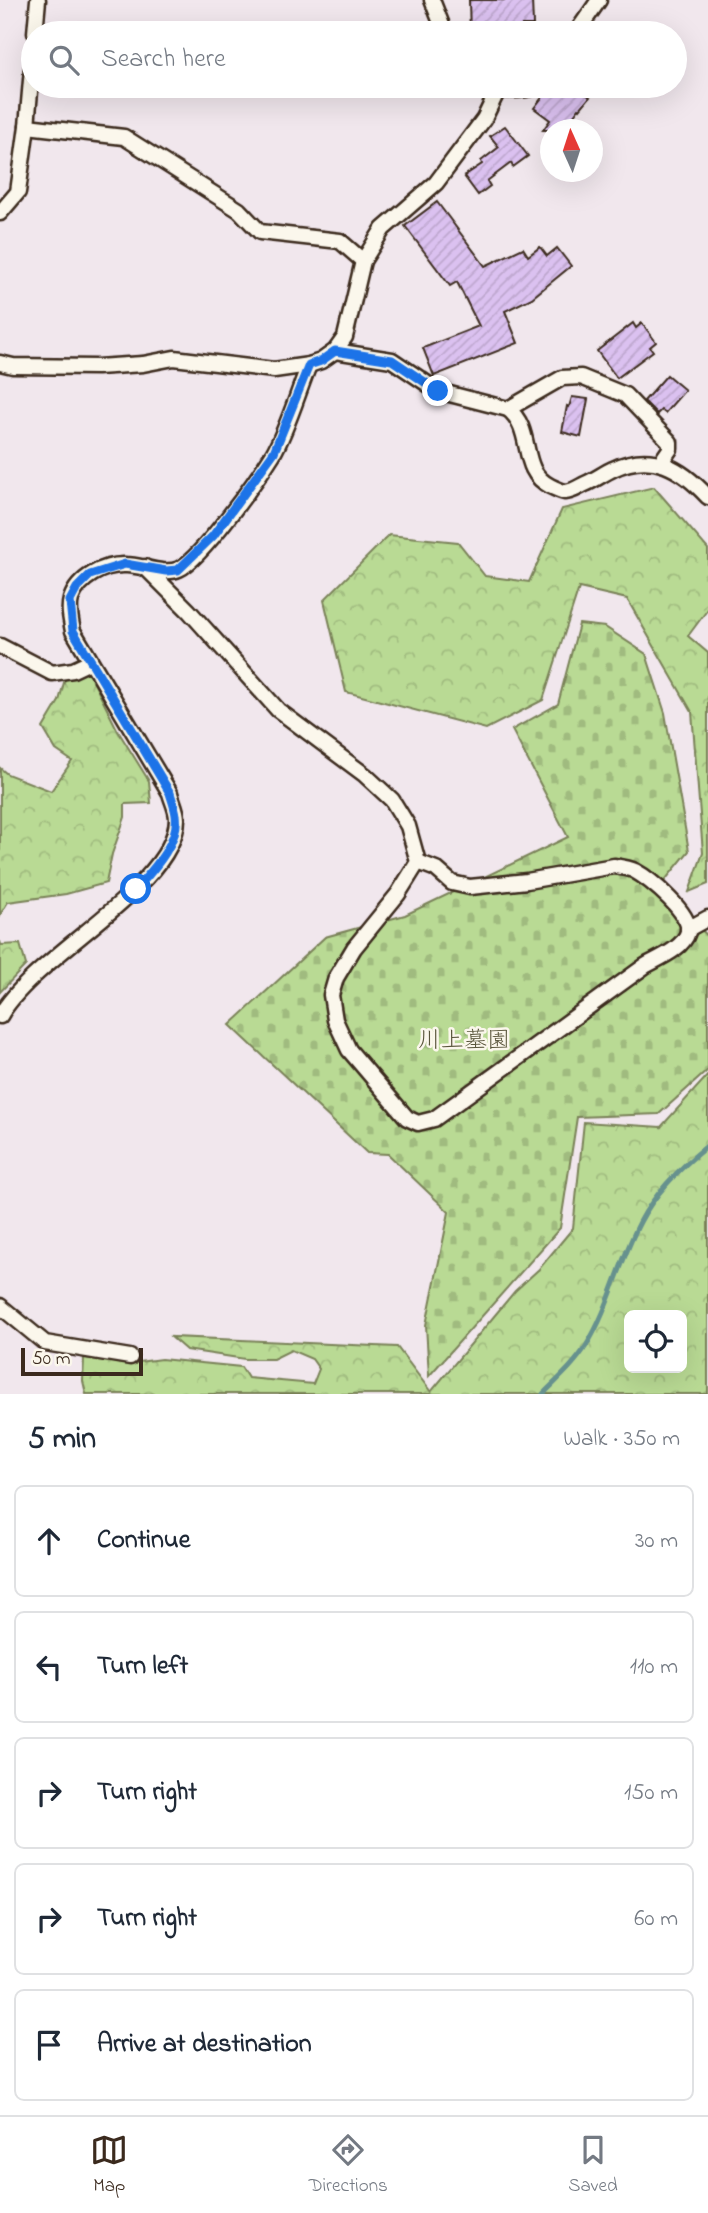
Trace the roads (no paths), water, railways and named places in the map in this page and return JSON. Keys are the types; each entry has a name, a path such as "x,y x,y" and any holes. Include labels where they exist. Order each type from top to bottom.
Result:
{"street":[{"path":"36,21 38,0"},
{"path":"432,0 440,21"},
{"path":"584,21 598,0"},
{"path":"0,213 18,192 29,98"},
{"path":"0,363 13,366 97,367 143,364 174,358 274,370 321,361 335,351 345,337 363,261 383,229 436,183 484,119 489,98"},
{"path":"27,126 124,137 239,210 260,232 340,241 363,261"},
{"path":"335,351 392,360 438,391 508,410 517,416 523,428 531,467 537,477 565,492 629,463 661,462 683,473 708,497"},
{"path":"0,1016 9,1002 43,966 136,889 159,862 174,832 177,817 170,793 73,631 70,601 77,588 90,575 104,569 125,564 166,571 178,570 213,536 274,452 309,365"},
{"path":"508,410 562,378 581,377 625,395 670,442 670,449 661,462"},
{"path":"145,567 189,611 278,710 365,775 392,800 408,826 418,862 398,894 354,948 336,978 331,995 335,1020 349,1050 407,1118 418,1123 434,1119 645,966 673,950 683,941 688,929 686,916 671,901 643,876 624,868 614,866 527,881 470,887 452,883 436,869 418,862"},
{"path":"0,646 52,673 73,670 90,662"},
{"path":"688,929 708,918"},
{"path":"0,1306 45,1343 130,1357"}],"waterway":[{"path":"543,1394 572,1365 586,1346 602,1316 646,1211 670,1180 708,1145"}],"park label":[{"name":"川上墓園","path":"464,1039"}]}
